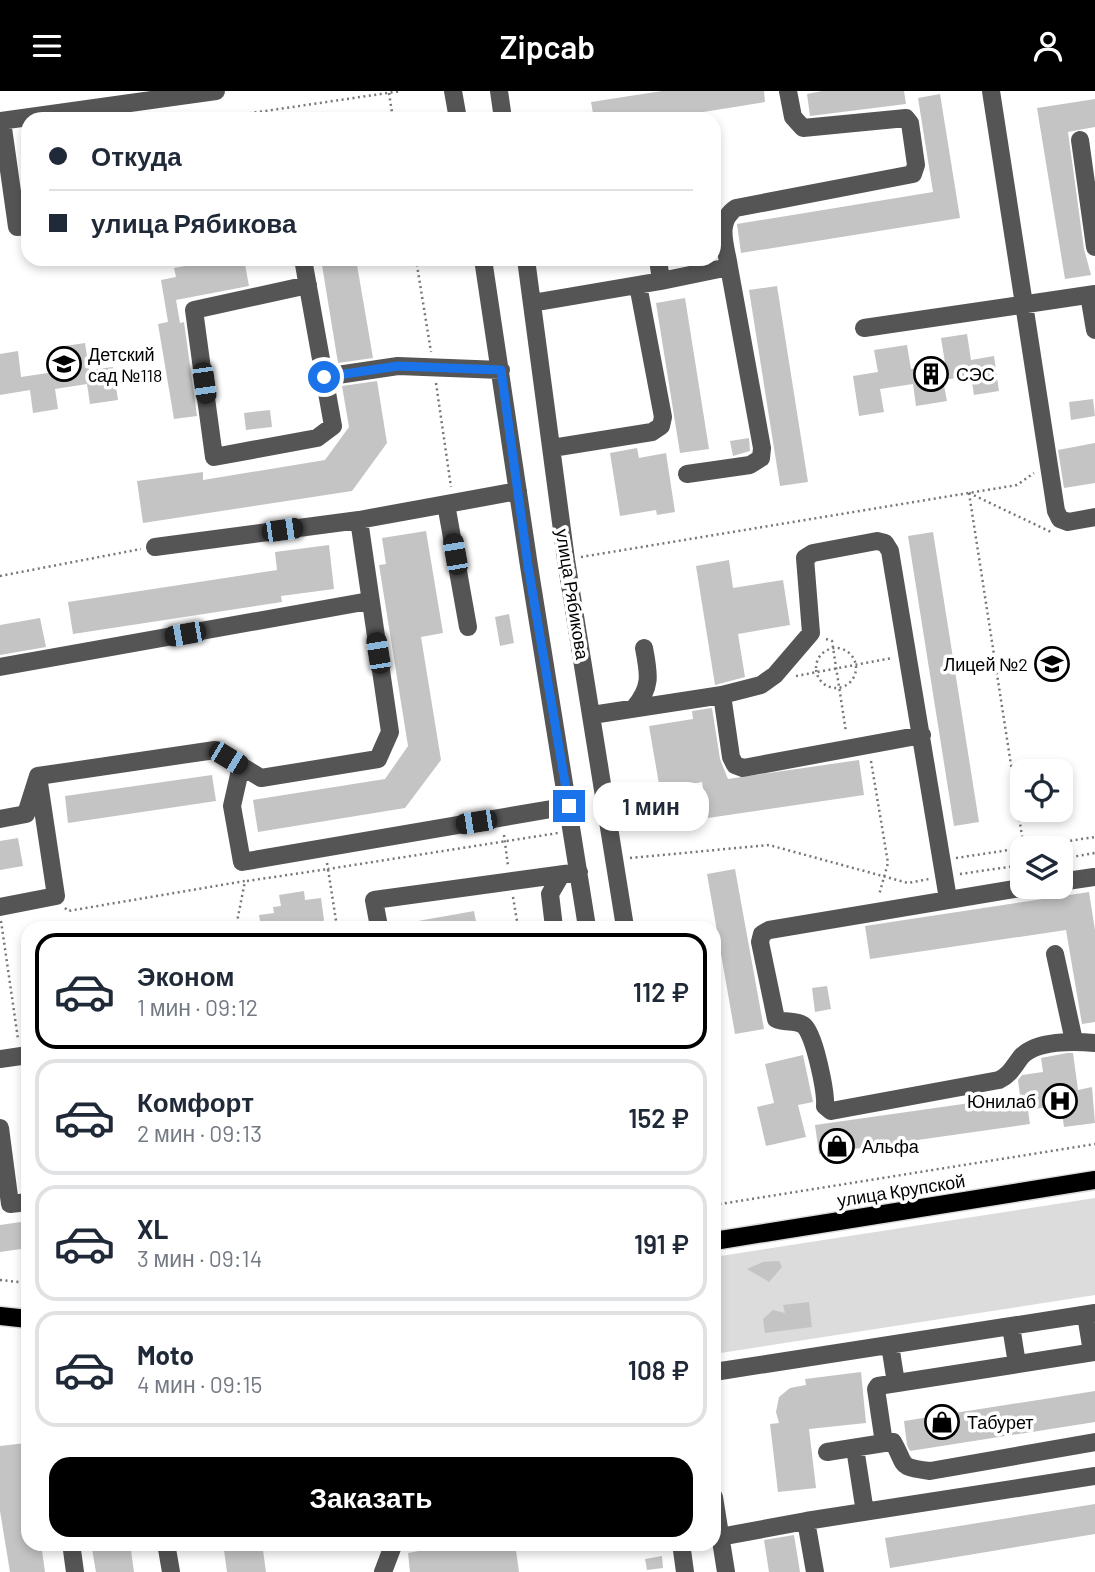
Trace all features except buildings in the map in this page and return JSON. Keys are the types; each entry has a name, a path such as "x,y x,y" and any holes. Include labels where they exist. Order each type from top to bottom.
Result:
{"main road":[{"name":"улица Крупской","path":"721,1240 1095,1180"},
{"path":"0,1315 21,1318"}],"street":[{"path":"66,112 216,91"},
{"path":"453,91 457,112"},
{"path":"499,91 502,112"},
{"path":"687,474 750,465 761,459 762,447 729,267 723,224 726,215 736,208 914,174 916,165 910,123 906,117 803,128 793,117 788,91"},
{"path":"991,91 1056,511 1062,520 1095,517"},
{"path":"21,118 1,121 16,227 21,227"},
{"path":"1080,140 1095,247"},
{"path":"304,266 308,285 333,426 317,438 215,457 194,310 308,285"},
{"path":"484,266 569,806 570,873 585,921"},
{"name":"улица Рябикова","path":"527,266 566,560 624,921"},
{"path":"659,266 662,281"},
{"path":"533,303 729,267"},
{"path":"552,448 652,432 661,426 663,417 638,285"},
{"path":"864,328 1092,294 1095,330"},
{"path":"324,377 398,366 501,370"},
{"path":"155,547 359,520 518,491"},
{"path":"446,504 468,627"},
{"path":"37,776 215,750 261,778 378,759 390,732 359,520"},
{"path":"592,715 722,695 768,681 811,633 805,558 813,553 885,543 890,551 947,899"},
{"path":"0,667 369,601"},
{"path":"634,708 646,694 650,681 645,648"},
{"path":"722,695 735,765 743,768 922,735"},
{"path":"241,766 232,806 242,862 569,806"},
{"path":"0,819 26,814 37,776"},
{"path":"0,907 56,896 37,776"},
{"path":"378,921 374,900 570,873"},
{"path":"554,921 550,894 570,873"},
{"path":"1073,880 1094,877"},
{"path":"1010,889 769,930 762,934 760,942 774,1014 780,1022 799,1023 809,1031 827,1109 999,1080 1010,1072 1027,1052 1074,1041 1095,1043"},
{"path":"1055,954 1074,1041"},
{"path":"0,1059 21,1056"},
{"path":"0,1128 10,1204 21,1203"},
{"path":"721,1371 1091,1314 1094,1352 896,1383 876,1389 884,1443"},
{"path":"1011,1326 1017,1364"},
{"path":"890,1345 896,1383"},
{"path":"827,1452 893,1443 898,1459 911,1469 930,1471 1095,1441"},
{"path":"855,1448 864,1506"},
{"path":"721,1538 806,1521 1095,1476"},
{"path":"806,1521 815,1572"},
{"path":"721,1544 726,1572"},
{"path":"72,1551 75,1572"},
{"path":"167,1551 171,1572"},
{"path":"383,1572 391,1551"},
{"path":"682,1551 685,1572"}],"path":[{"path":"259,112 401,91"},
{"path":"389,93 392,112"},
{"path":"566,560 1017,485 1048,464"},
{"path":"969,492 1053,533 1065,532 1062,520"},
{"path":"969,492 1022,836"},
{"path":"0,576 155,547"},
{"path":"811,633 832,641 849,749"},
{"path":"834,648 849,652 856,665 854,677 839,687 824,683 817,672 819,658 834,648"},
{"path":"768,681 908,655"},
{"path":"868,745 888,863 874,911"},
{"path":"56,896 68,911 565,832"},
{"path":"1073,840 1095,837"},
{"path":"614,859 769,845 908,883 943,869 1010,852"},
{"path":"325,848 336,921"},
{"path":"1073,857 1095,853"},
{"path":"237,921 245,881 242,862"},
{"path":"943,869 1010,866"},
{"path":"0,917 21,1038"},
{"path":"721,1204 1095,1144"},
{"path":"0,1280 21,1282"}],"shaded area":[{"path":"1095,1198 1095,1295 721,1353 721,1256"}],"place":[{"name":"Детский сад №118","path":"64,364"},
{"name":"СЭС","path":"931,374"},
{"name":"Лицей №2","path":"1052,664"},
{"name":"Юнилаб","path":"1060,1101"},
{"name":"Альфа","path":"837,1146"},
{"name":"Табурет","path":"942,1422"}],"route":[{"path":"324,377 398,366 501,370 528,566 569,806"}]}
